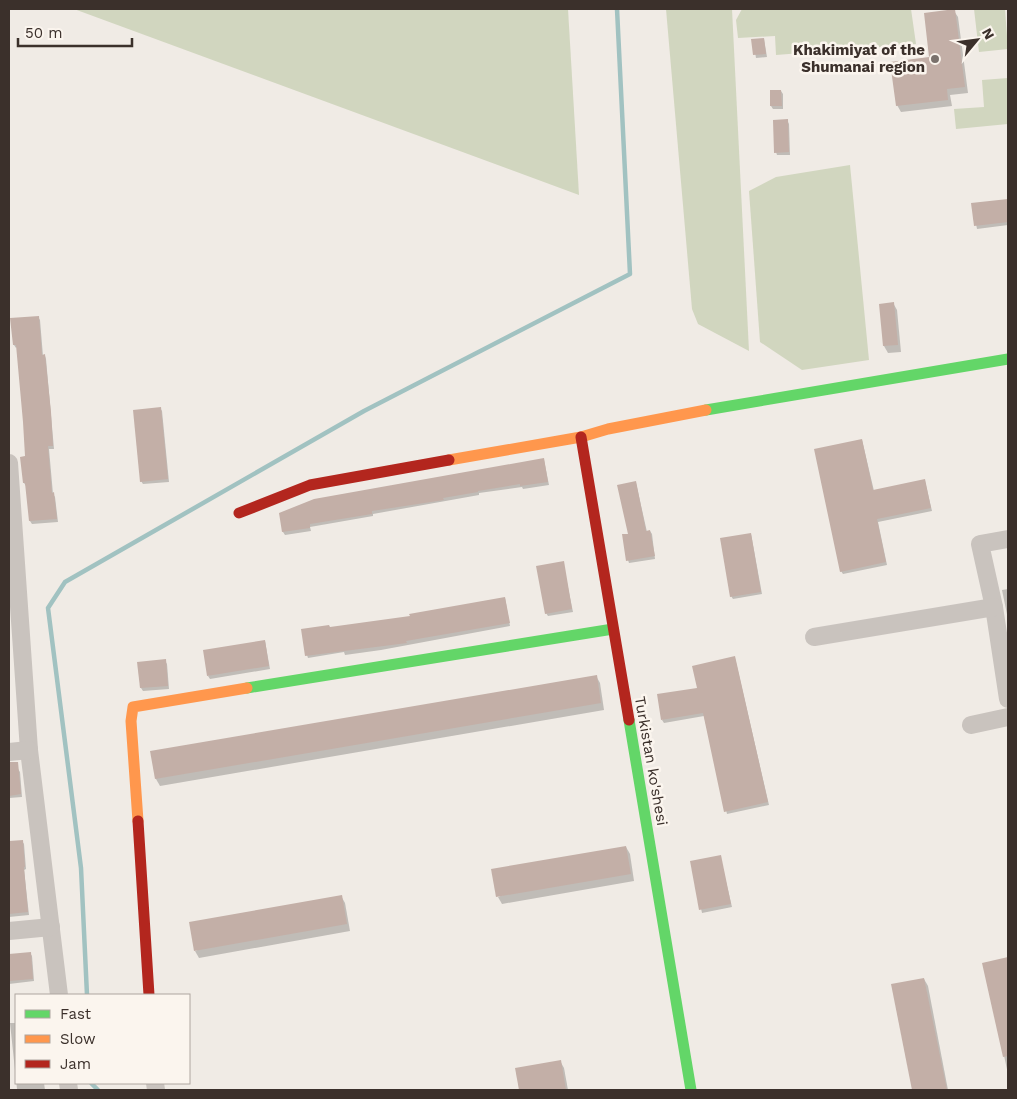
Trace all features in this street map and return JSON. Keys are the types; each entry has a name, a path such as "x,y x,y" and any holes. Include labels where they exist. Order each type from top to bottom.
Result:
{"street":[{"path":"240,514 310,485 581,437 608,429 673,416 1008,359"},
{"name":"Turkistan ko'shesi","path":"581,437 691,1090"},
{"path":"9,463 13,575 29,750 59,994"},
{"path":"1008,539 980,544 994,607 1008,699"},
{"path":"814,638 994,607"},
{"path":"149,994 131,721 133,707 613,629"},
{"path":"970,725 1008,718"},
{"path":"9,752 29,750"},
{"path":"9,931 51,927"}],"green space":[{"path":"74,9 568,9 579,195"},
{"path":"666,9 732,9 749,351 698,324 692,309"},
{"path":"742,9 911,9 916,44 776,55 775,36 738,38 736,20"},
{"path":"974,9 1005,9 1008,49 979,52"},
{"path":"1008,78 1008,124 956,129 954,109 984,107 982,80"},
{"path":"850,165 869,360 802,370 760,342 749,191 776,177"}],"building":[{"name":"Khakimiyat of the Shumanai region","path":"955,9 965,87 947,89 948,100 896,106 890,62 929,57 924,13"},
{"path":"764,38 766,54 753,55 751,39"},
{"path":"770,90 781,90 782,106 770,106"},
{"path":"788,119 789,152 774,153 773,120"},
{"path":"1008,199 1008,222 974,226 971,203"},
{"path":"894,302 898,345 883,346 879,304"},
{"path":"39,316 42,355 45,354 51,412 53,446 48,446 52,493 54,492 57,519 29,521 20,457 25,456 16,345 13,345 10,318"},
{"path":"161,407 168,479 140,482 133,410"},
{"path":"862,439 873,490 925,479 931,508 877,519 886,562 840,572 814,449"},
{"path":"544,458 548,482 520,486 520,484 478,491 443,498 444,500 372,511 372,514 310,524 310,528 282,532 279,513 314,499"},
{"path":"636,481 646,531 650,530 655,556 626,561 622,534 628,534 617,485"},
{"path":"751,533 761,592 730,597 720,538"},
{"path":"564,561 572,609 545,614 536,566"},
{"path":"505,597 510,623 406,641 407,643 305,656 301,629 410,616 409,614"},
{"path":"265,640 269,666 207,676 203,650"},
{"path":"735,656 768,802 724,812 703,713 661,720 657,694 697,688 692,666"},
{"path":"166,659 168,686 140,688 137,662"},
{"path":"597,675 601,703 155,779 150,751"},
{"path":"9,762 18,762 21,794 9,796"},
{"path":"23,840 28,912 9,914 9,841"},
{"path":"626,846 631,874 496,897 491,869"},
{"path":"721,855 731,904 699,910 690,861"},
{"path":"342,895 347,924 194,951 189,922"},
{"path":"31,952 33,979 9,981 9,954"},
{"path":"1008,957 1008,1056 1003,1057 982,963"},
{"path":"924,978 947,1090 912,1090 891,984"},
{"path":"561,1060 566,1090 519,1090 515,1068"}],"waterway":[{"path":"87,994 81,868 48,608 65,582 364,411 630,274 617,9"},
{"path":"92,1084 98,1090"}],"traffic: fast":[{"path":"706,410 1008,359"},
{"path":"247,688 613,629"},
{"path":"629,720 691,1090"}],"traffic: slow":[{"path":"449,460 581,437 608,429 706,410"},
{"path":"138,821 131,721 133,707 247,688"}],"traffic: jam":[{"path":"581,437 629,720"},
{"path":"239,513 310,485 449,460"},
{"path":"138,821 149,994"}],"place":[{"name":"Khakimiyat of the Shumanai region","path":"935,59"}]}
